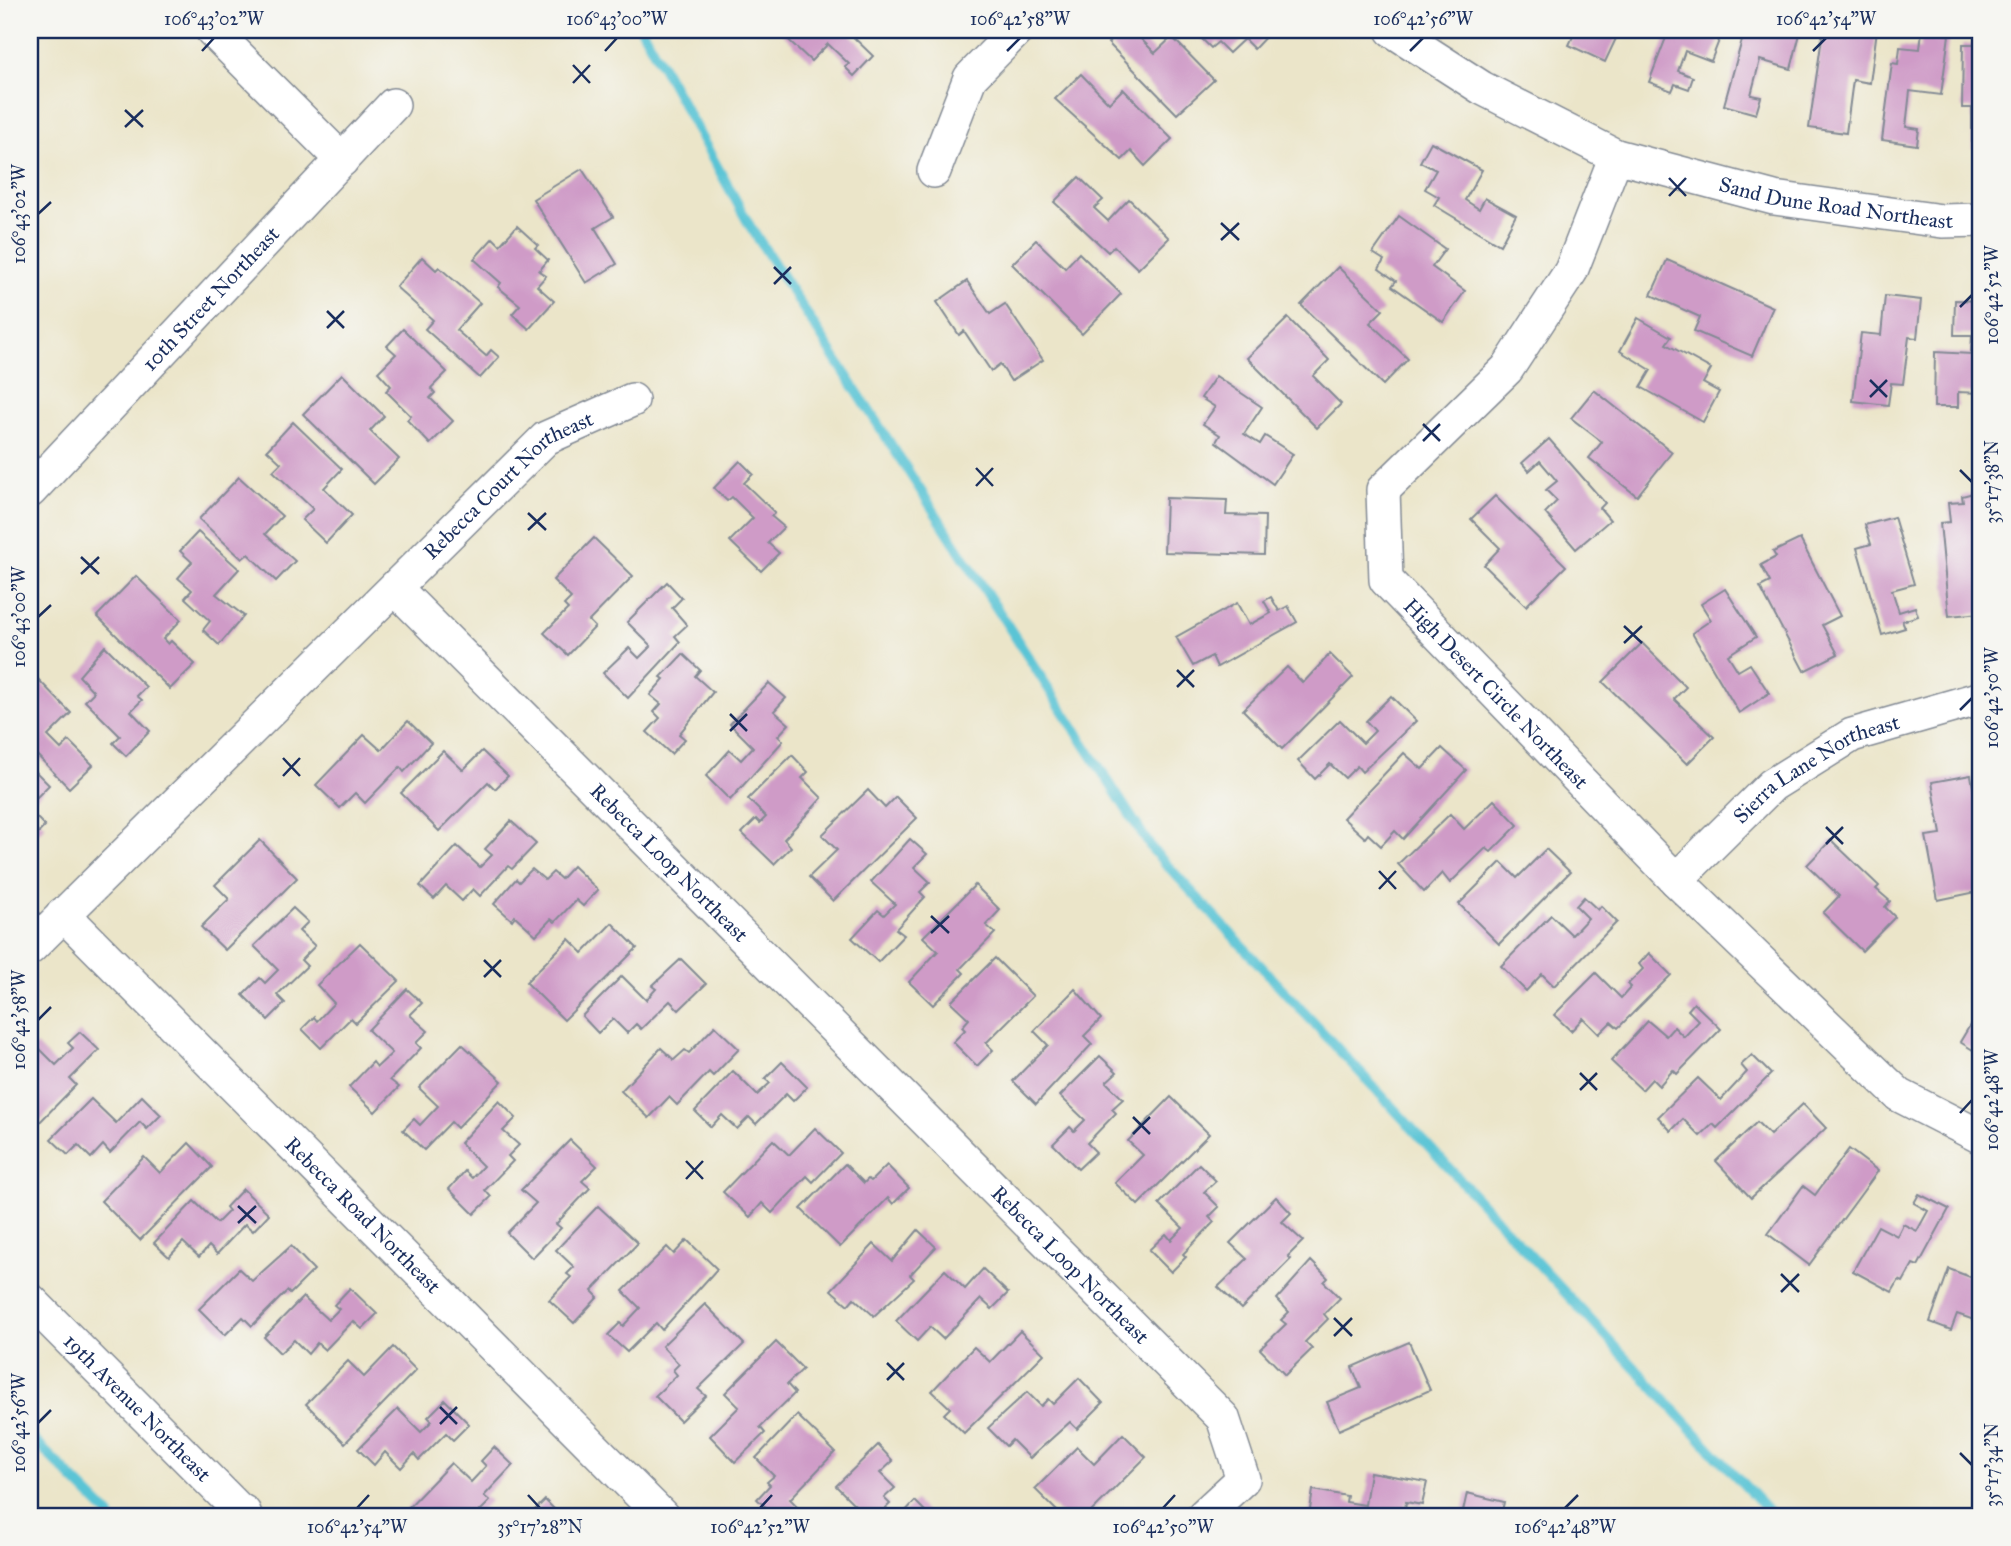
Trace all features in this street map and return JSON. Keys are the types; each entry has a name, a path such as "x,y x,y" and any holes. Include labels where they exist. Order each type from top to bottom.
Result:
{"street":[{"path":"212,30 342,160"},
{"path":"934,171 970,78 1017,30"},
{"name":"Sand Dune Road Northeast","path":"1392,30 1482,88 1616,156 1774,198 1942,221 1981,220"},
{"name":"10th Street Northeast","path":"30,491 393,105"},
{"name":"High Desert Circle Northeast","path":"1616,156 1571,271 1507,369 1383,490 1386,580 1676,880 1899,1095 1981,1137"},
{"name":"Rebecca Court Northeast","path":"395,588 546,438 632,400"},
{"path":"30,948 395,588"},
{"name":"Rebecca Loop Northeast","path":"395,588 1223,1418 1243,1479 1203,1516"},
{"name":"Sierra Lane Northeast","path":"1676,880 1772,785 1852,735 1981,698"},
{"name":"Rebecca Road Northeast","path":"63,914 663,1516"},
{"name":"19th Avenue Northeast","path":"30,1300 242,1515"}],"building":[{"path":"778,30 846,30 873,56 854,76 845,67 849,64 828,44 811,61"},
{"path":"1122,30 1132,30 1155,53 1172,37 1214,80 1177,114 1108,43"},
{"path":"1193,30 1271,31 1254,49 1244,39 1229,53 1218,42 1211,48"},
{"path":"1576,30 1620,30 1605,62 1569,45"},
{"path":"1669,30 1723,30 1711,61 1685,51 1678,71 1693,77 1689,89 1675,84 1672,91 1649,82"},
{"path":"1753,30 1801,30 1791,69 1760,60 1751,95 1761,97 1756,114 1724,105 1744,33 1752,35"},
{"path":"1823,30 1877,30 1870,83 1853,80 1846,133 1809,128"},
{"path":"1922,31 1949,35 1941,95 1910,91 1906,127 1919,129 1917,145 1882,140 1892,63 1898,64 1900,47 1920,49"},
{"path":"1963,44 1981,44 1981,149 1972,149 1972,108 1962,108"},
{"path":"1081,74 1109,103 1123,89 1172,139 1145,166 1131,151 1122,160 1055,99"},
{"path":"1431,142 1482,170 1465,200 1479,209 1485,198 1516,215 1500,245 1434,205 1439,197 1425,189 1436,170 1420,162"},
{"path":"582,169 613,217 595,228 617,264 586,283 533,199"},
{"path":"1079,177 1103,200 1094,208 1108,221 1129,199 1169,238 1138,269 1114,246 1108,252 1054,202"},
{"path":"1399,216 1445,249 1432,267 1465,291 1443,322 1392,286 1396,281 1379,269 1384,260 1373,253"},
{"path":"517,226 538,245 535,248 548,260 539,271 546,276 537,286 554,301 529,329 512,314 520,305 498,287 501,283 474,259 493,238 500,245"},
{"path":"1036,240 1065,268 1079,253 1121,294 1082,334 1012,264"},
{"path":"422,257 436,270 439,267 480,303 456,330 486,356 491,350 499,357 480,378 425,329 433,320 396,287"},
{"path":"1667,260 1773,307 1752,356 1694,331 1700,317 1651,295"},
{"path":"1338,267 1383,310 1370,323 1408,359 1383,385 1301,305"},
{"path":"967,281 990,314 1005,304 1043,360 1011,381 1000,364 991,371 964,331 959,335 937,302"},
{"path":"1885,296 1921,300 1917,338 1909,337 1903,384 1891,383 1888,405 1853,401 1861,333 1881,335"},
{"path":"1955,300 1981,301 1980,393 1958,392 1958,407 1934,407 1935,352 1971,354 1972,335 1954,335"},
{"path":"1288,318 1329,360 1313,376 1341,404 1317,428 1247,358"},
{"path":"1638,318 1671,337 1666,344 1711,369 1703,383 1719,392 1703,422 1641,387 1651,370 1620,351"},
{"path":"403,329 447,372 431,388 435,393 430,398 453,421 430,444 407,420 411,416 386,391 391,386 378,372 396,354 387,346"},
{"path":"342,374 384,416 370,431 399,459 374,484 303,414"},
{"path":"1216,376 1262,407 1244,434 1260,444 1265,436 1293,454 1273,484 1216,442 1220,435 1203,424 1215,407 1201,398"},
{"path":"1594,390 1672,452 1637,496 1589,458 1602,442 1571,418"},
{"path":"293,422 342,469 324,488 352,515 326,543 302,520 313,509 273,471 281,463 267,450"},
{"path":"1549,439 1605,503 1600,508 1610,520 1576,549 1545,513 1557,501 1546,490 1557,481 1540,461 1529,471 1522,463"},
{"path":"740,461 753,474 744,483 775,513 771,516 784,527 768,543 779,553 761,571 730,541 753,518 732,497 727,501 714,488"},
{"path":"239,477 282,516 265,534 295,561 276,581 248,554 242,559 199,519"},
{"path":"1981,491 1981,613 1949,616 1940,523 1950,522 1948,503 1963,502 1962,496"},
{"path":"1495,496 1566,566 1526,606 1484,565 1500,548 1471,519"},
{"path":"1166,498 1227,500 1226,515 1265,516 1264,555 1164,552"},
{"path":"1894,517 1914,584 1892,590 1899,612 1915,607 1918,616 1902,621 1905,628 1882,635 1857,548 1871,544 1865,525"},
{"path":"198,532 239,569 216,594 244,616 219,645 203,630 210,621 185,598 192,590 178,578 192,562 180,551"},
{"path":"594,538 633,576 589,621 595,627 568,655 544,633 568,609 564,605 571,598 553,580"},
{"path":"1800,539 1840,616 1822,625 1838,654 1804,671 1760,587 1770,582 1761,565 1776,557 1773,552"},
{"path":"136,576 181,620 163,639 168,644 171,641 195,664 170,689 97,616"},
{"path":"667,582 682,598 672,608 687,625 675,636 680,642 628,698 603,673 629,648 639,658 651,646 627,622"},
{"path":"1725,589 1756,637 1728,655 1738,671 1750,664 1769,693 1739,713 1692,633 1711,620 1701,604"},
{"path":"1271,597 1279,611 1288,606 1297,622 1217,667 1212,656 1193,666 1176,637 1237,603 1249,625 1271,613 1264,601"},
{"path":"1642,643 1686,687 1674,699 1714,737 1687,764 1603,682"},
{"path":"105,646 146,687 137,696 142,700 131,711 150,731 126,756 113,743 120,736 85,701 94,692 79,676"},
{"path":"683,654 700,670 695,676 713,692 679,734 685,739 671,754 647,732 660,718 654,712 661,704 650,695 664,679 661,677"},
{"path":"1330,654 1353,677 1282,749 1243,710 1287,667 1303,683"},
{"path":"33,674 71,713 48,736 61,749 69,741 93,765 69,788 30,748 30,678"},
{"path":"769,683 786,698 774,711 789,724 778,736 783,741 730,800 706,776 730,750 741,760 753,747 730,724"},
{"path":"1391,696 1416,721 1362,772 1357,766 1345,778 1330,764 1315,779 1298,761 1340,720 1363,743 1375,731 1366,721"},
{"path":"408,721 431,743 404,772 400,767 365,803 355,793 340,808 316,785 364,735 381,750"},
{"path":"1442,748 1466,770 1403,839 1395,831 1381,846 1368,834 1365,838 1343,818 1404,753 1422,769"},
{"path":"443,751 463,770 482,751 508,776 495,789 488,782 439,831 401,793"},
{"path":"792,755 808,772 802,778 822,798 784,839 791,847 774,864 742,833 756,819 760,823 766,817 748,799"},
{"path":"30,766 49,785 30,804"},
{"path":"1971,775 1981,833 1981,891 1938,900 1926,836 1941,834 1932,782"},
{"path":"868,790 885,808 896,797 917,818 833,901 809,877 837,850 822,835"},
{"path":"1494,800 1518,825 1491,852 1486,848 1450,883 1442,873 1424,892 1398,864 1450,814 1464,829"},
{"path":"30,811 45,826 30,842"},
{"path":"511,821 536,844 512,869 508,866 480,896 473,889 462,901 446,886 434,899 420,886 457,846 480,867 492,855 485,849"},
{"path":"910,839 927,854 914,867 930,882 920,892 925,897 896,929 904,935 878,962 852,938 878,910 884,915 895,904 871,882"},
{"path":"260,840 297,878 225,950 201,927 229,899 215,885"},
{"path":"1831,840 1879,886 1876,889 1890,901 1885,907 1895,917 1862,951 1823,913 1839,896 1807,865"},
{"path":"1546,849 1570,872 1499,944 1459,904 1501,862 1517,878"},
{"path":"573,866 598,890 583,906 576,900 555,922 551,919 536,935 515,916 512,920 494,904 516,879 519,882 532,869 545,880 553,872 561,879"},
{"path":"975,885 1000,910 986,925 995,933 960,969 964,973 933,1005 909,982 938,951 923,937"},
{"path":"1584,897 1598,910 1601,906 1617,922 1554,986 1542,974 1526,991 1501,966 1551,915 1572,935 1588,918 1576,906"},
{"path":"293,908 308,922 299,931 315,946 301,960 307,966 277,995 285,1003 268,1020 243,995 260,978 265,983 278,970 254,946"},
{"path":"612,923 637,948 564,1020 526,982 569,939 583,953"},
{"path":"360,943 399,981 356,1023 351,1018 321,1048 302,1029 314,1017 317,1021 334,1003 317,985"},
{"path":"1649,953 1671,975 1618,1028 1611,1022 1599,1034 1583,1018 1571,1031 1554,1015 1596,973 1621,998 1631,987 1628,984 1643,969 1639,964"},
{"path":"995,958 1033,996 986,1043 993,1050 977,1066 953,1042 965,1030 962,1027 969,1019 951,1002"},
{"path":"681,959 706,984 679,1010 670,1001 641,1029 636,1024 627,1033 613,1019 598,1033 582,1016 622,976 646,1000 656,989 652,986"},
{"path":"407,989 422,1003 410,1015 428,1031 416,1043 421,1048 390,1080 399,1087 375,1112 349,1087 373,1062 377,1067 392,1053 368,1030"},
{"path":"1075,989 1101,1019 1084,1036 1092,1044 1036,1104 1013,1081 1048,1045 1034,1031"},
{"path":"1694,1003 1721,1029 1677,1074 1673,1070 1659,1086 1652,1079 1642,1090 1611,1061 1648,1021 1666,1036 1674,1027 1684,1037 1699,1021 1688,1010"},
{"path":"1981,1007 1981,1055 1960,1042"},
{"path":"715,1026 739,1049 713,1076 709,1072 677,1105 669,1097 649,1118 621,1091 661,1048 674,1060 685,1050 689,1053"},
{"path":"80,1032 99,1050 70,1079 76,1085 30,1132 30,1052 36,1045 56,1065 73,1048 68,1043"},
{"path":"462,1044 502,1081 457,1128 451,1122 424,1150 403,1130 414,1119 420,1125 438,1106 419,1088"},
{"path":"1752,1055 1771,1074 1717,1128 1713,1124 1700,1136 1683,1119 1671,1131 1658,1117 1698,1078 1721,1100 1747,1072 1741,1065"},
{"path":"1100,1056 1117,1072 1106,1082 1123,1099 1112,1109 1116,1113 1087,1143 1096,1152 1078,1169 1053,1144 1070,1127 1074,1131 1085,1120 1060,1096"},
{"path":"782,1062 807,1087 793,1101 786,1094 756,1124 749,1117 737,1129 722,1115 711,1127 695,1111 733,1071 757,1095 770,1083 765,1079"},
{"path":"142,1096 161,1115 147,1129 140,1122 110,1153 103,1145 91,1158 78,1145 68,1155 51,1139 91,1099 116,1123"},
{"path":"1171,1097 1209,1134 1138,1205 1115,1183 1143,1155 1128,1141"},
{"path":"499,1101 516,1118 503,1131 519,1145 508,1156 513,1161 485,1190 491,1197 474,1214 449,1189 465,1171 472,1178 483,1166 460,1143"},
{"path":"1803,1104 1826,1128 1751,1198 1716,1161 1757,1122 1770,1135"},
{"path":"815,1128 841,1153 813,1182 807,1176 772,1213 762,1203 750,1217 723,1192 773,1140 789,1155"},
{"path":"570,1140 597,1166 582,1181 590,1188 556,1224 561,1228 532,1258 507,1233 536,1203 521,1190"},
{"path":"189,1143 212,1167 140,1240 101,1201 144,1157 160,1173"},
{"path":"1849,1149 1878,1171 1809,1265 1768,1234 1803,1186 1815,1195"},
{"path":"845,1164 864,1183 868,1179 871,1181 887,1165 909,1188 893,1204 888,1198 840,1247 801,1209"},
{"path":"1199,1164 1216,1181 1204,1192 1219,1207 1209,1217 1214,1222 1183,1254 1186,1257 1171,1272 1149,1250 1166,1234 1171,1240 1183,1228 1159,1204"},
{"path":"243,1189 269,1214 253,1231 245,1224 217,1254 209,1246 199,1257 183,1242 169,1257 154,1243 194,1201 217,1223 229,1211 226,1207"},
{"path":"1919,1194 1949,1209 1918,1266 1913,1264 1903,1282 1899,1280 1892,1292 1853,1271 1878,1226 1897,1236 1903,1224 1917,1231 1928,1211 1914,1203"},
{"path":"1276,1197 1291,1213 1282,1222 1303,1241 1288,1256 1291,1259 1241,1309 1218,1287 1247,1259 1230,1243"},
{"path":"598,1206 638,1243 592,1291 598,1297 574,1323 549,1300 571,1277 567,1274 574,1267 556,1250"},
{"path":"918,1230 936,1247 910,1275 914,1279 874,1316 854,1298 848,1305 831,1290 874,1244 892,1261"},
{"path":"687,1240 717,1269 662,1330 656,1323 627,1352 608,1335 620,1323 623,1326 640,1308 623,1291 667,1247 674,1254"},
{"path":"291,1246 314,1270 290,1294 287,1291 252,1326 243,1317 225,1335 199,1309 239,1269 252,1281"},
{"path":"1311,1261 1328,1278 1324,1282 1340,1298 1324,1314 1328,1319 1305,1342 1312,1349 1285,1375 1260,1349 1286,1324 1281,1320 1289,1312 1277,1299"},
{"path":"983,1269 1008,1293 992,1309 981,1299 943,1339 930,1327 917,1341 896,1321 945,1270 965,1289"},
{"path":"1949,1269 1981,1281 1980,1322 1957,1314 1951,1330 1930,1322"},
{"path":"350,1288 377,1314 362,1329 353,1321 325,1350 317,1343 308,1354 294,1340 280,1353 264,1337 303,1297 328,1320 339,1309 334,1305"},
{"path":"705,1304 744,1344 698,1389 706,1396 680,1421 655,1396 677,1375 673,1370 679,1364 662,1346"},
{"path":"1020,1331 1044,1354 964,1433 944,1414 950,1408 932,1391 974,1347 990,1362"},
{"path":"776,1342 803,1369 787,1384 795,1393 760,1427 765,1433 735,1462 710,1436 739,1407 725,1393"},
{"path":"1409,1342 1430,1390 1339,1430 1327,1402 1361,1388 1352,1367"},
{"path":"393,1347 416,1370 345,1443 306,1404 348,1361 364,1377"},
{"path":"1079,1378 1103,1403 1077,1429 1070,1422 1030,1458 1012,1440 1006,1446 988,1428 1027,1392 1041,1406 1048,1399 1053,1404"},
{"path":"445,1400 469,1424 453,1440 446,1433 419,1460 414,1454 401,1468 385,1452 374,1465 358,1449 398,1409 421,1432 432,1421 428,1417"},
{"path":"797,1415 835,1452 790,1499 797,1506 787,1516 775,1516 757,1499 770,1485 767,1482 774,1476 756,1458"},
{"path":"1123,1434 1146,1457 1087,1516 1062,1516 1035,1489 1077,1447 1094,1464"},
{"path":"878,1445 893,1461 880,1473 895,1488 884,1498 890,1504 877,1516 854,1516 860,1510 836,1486"},
{"path":"494,1447 513,1465 484,1496 490,1501 475,1516 413,1516 406,1510 451,1463 471,1482 486,1466 481,1461"},
{"path":"1370,1472 1427,1482 1422,1505 1406,1502 1404,1516 1309,1516 1313,1490 1347,1496 1346,1502 1365,1505"},
{"path":"1467,1493 1504,1502 1501,1516 1462,1516"},
{"path":"545,1500 561,1516 529,1516"},
{"path":"915,1501 930,1516 901,1516"}],"waterway":[{"path":"642,30 750,226 1152,849 1773,1516"},
{"path":"30,1436 110,1516"}]}
